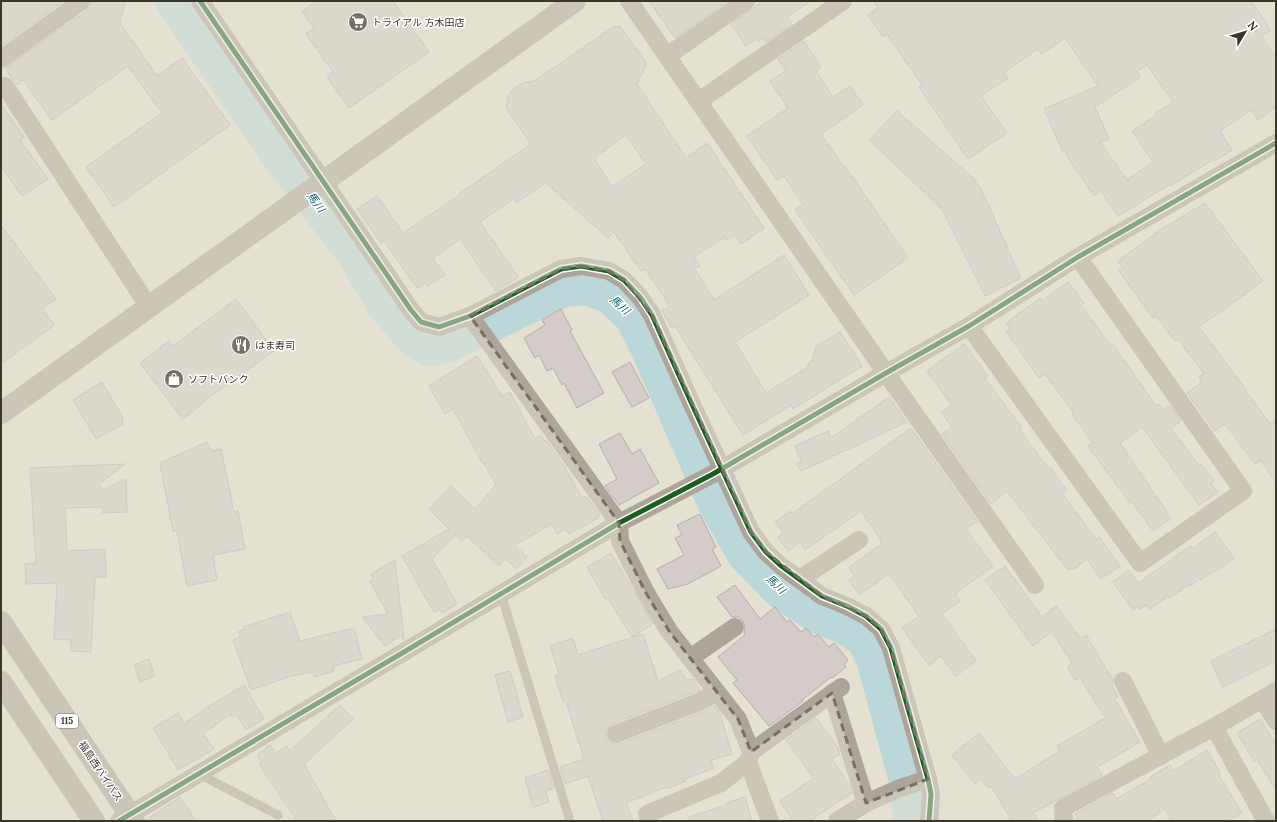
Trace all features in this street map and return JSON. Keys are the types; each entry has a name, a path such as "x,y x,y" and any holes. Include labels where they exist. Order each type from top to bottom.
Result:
{"highway":[{"name":"福島西バイパス","path":"1,622 127,819"},
{"path":"1,682 94,821"}],"street":[{"path":"1,59 82,1"},
{"path":"200,1 321,183 421,322 439,326 472,318 561,268 580,266 609,271 624,280 640,297 652,315 717,471 751,532 766,552 780,565 822,596 847,606 866,616 880,629 891,648 894,655 915,783 931,794 929,821"},
{"path":"1,413 575,1"},
{"path":"629,1 1035,585"},
{"path":"667,56 746,1"},
{"path":"699,101 843,1"},
{"path":"2,85 149,308"},
{"path":"127,819 198,774 619,523 717,471 886,372 969,326 1078,257 1276,143"},
{"path":"969,326 1140,563 1243,491 1078,257"},
{"path":"472,318 619,523 620,541 646,593 669,631 738,719 770,821"},
{"path":"800,579 859,540"},
{"path":"690,658 735,627"},
{"path":"1123,681 1161,756"},
{"path":"650,821 647,814 721,783 750,757 836,690 866,803"},
{"path":"616,734 701,701 716,692"},
{"path":"1064,821 1063,808 1214,727 1269,695 1276,721"},
{"path":"1214,727 1260,819"},
{"path":"837,821 866,803 915,783"}],"lane":[{"path":"501,594 569,818"},
{"path":"198,774 278,815"}],"highlighted area":[{"path":"581,266 609,271 624,280 652,315 751,532 766,552 822,596 866,616 881,629 891,648 928,779 866,803 832,693 751,752 738,719 669,631 646,593 620,541 619,523 470,316 561,269"}],"building":[{"path":"1,1 64,1 1,46"},
{"path":"92,1 125,1 120,23 157,76 182,58 230,125 114,207 86,167 162,113 128,66 52,120 23,80 17,85 5,68 88,10"},
{"path":"317,1 393,1 429,52 349,108 327,77 333,72 306,34 314,28 302,11"},
{"path":"649,1 728,1 675,38"},
{"path":"763,1 811,1 787,17 792,24 766,42 763,38 759,41 757,39 746,46 731,24"},
{"path":"874,1 1251,1 1271,30 1261,36 1276,58 1276,107 1258,120 1251,110 1220,131 1232,150 1215,161 1214,159 1170,186 1169,185 1118,216 1101,191 1094,196 1065,151 1063,152 1044,109 1098,86 1065,38 1042,54 1038,49 1004,72 1008,78 981,96 1007,133 968,159 919,87 922,85 887,34 883,37 868,15 878,8","holes":["1147,65 1173,102 1156,113 1157,115 1132,131 1153,162 1127,180 1100,142 1109,139 1095,107 1140,77 1137,71"]},
{"path":"620,26 647,64 637,84 686,158 707,143 764,228 741,244 734,235 726,240 724,237 694,257 700,266 695,269 714,300 784,255 809,295 735,342 766,393 805,369 812,360 816,346 840,332 862,366 793,409 791,405 743,435 675,326 672,328 663,313 662,311 670,306 645,269 641,271 614,232 608,238 546,183 516,203 513,199 480,222 518,277 496,291 460,239 433,258 445,275 427,286 425,283 417,288 384,241 381,243 357,209 377,196 403,233 460,195 459,194 531,144 506,108 508,97 512,90 523,83 534,81 612,28","holes":["626,135 646,164 612,187 594,158"]},
{"path":"804,41 821,67 816,71 833,97 850,86 863,105 821,134 844,167 845,166 908,258 854,295 795,210 803,204 784,176 777,180 747,136 788,108 770,81 786,71 778,59"},
{"path":"1,104 24,137 20,140 48,179 22,196 1,166"},
{"path":"897,111 973,178 982,191 1021,278 985,296 941,208 869,140"},
{"path":"1205,203 1263,281 1199,327 1270,424 1276,419 1276,482 1260,460 1255,464 1225,424 1215,431 1187,393 1202,382 1199,377 1204,374 1178,339 1175,341 1156,316 1153,318 1119,271 1123,268 1118,261 1167,225"},
{"path":"1,225 56,299 42,309 54,325 1,364"},
{"path":"1068,282 1084,303 1081,305 1110,345 1112,343 1156,406 1159,404 1164,410 1170,405 1181,421 1171,428 1199,466 1201,464 1214,481 1211,483 1218,492 1199,505 1142,427 1120,443 1171,518 1153,531 1132,502 1130,503 1088,446 1093,443 1072,414 1074,413 1045,374 1039,378 1006,331 1010,328 1006,323 1040,298 1042,301"},
{"path":"236,299 274,351 211,396 183,419 140,363 169,341 173,346"},
{"path":"561,309 572,330 570,331 604,393 577,408 564,383 562,385 553,368 547,371 539,355 535,358 524,338 545,325 542,320"},
{"path":"964,344 988,376 985,378 1021,427 1019,429 1048,468 1050,467 1067,491 1063,494 1096,540 1099,537 1120,566 1101,579 1087,559 1074,569 1067,569 1007,491 991,504 942,434 952,427 941,412 951,404 927,371"},
{"path":"477,356 502,396 510,392 535,439 541,435 545,441 546,440 563,464 582,498 586,496 600,515 597,516 598,518 569,534 566,529 557,534 552,524 514,545 527,557 516,569 506,559 499,566 467,536 462,541 456,535 432,559 457,604 442,613 439,609 434,612 402,556 449,529 429,509 451,486 475,509 496,485 453,409 445,414 429,386"},
{"path":"630,362 649,398 632,407 612,372"},
{"path":"102,382 122,416 123,424 96,439 73,400"},
{"path":"889,397 907,422 801,471 797,464 801,460 795,446 828,431 831,438"},
{"path":"911,428 977,521 966,529 993,566 955,594 960,601 942,614 976,661 956,676 941,656 929,665 902,628 919,616 890,575 887,575 859,595 849,580 855,576 849,567 882,544 880,541 881,540 861,511 805,550 800,542 788,551 778,537 783,533 775,522 790,511 792,514"},
{"path":"620,433 632,454 640,449 659,483 619,505 605,486 617,479 599,444"},
{"path":"207,442 211,451 221,449 234,512 238,511 245,549 213,555 217,580 187,586 177,531 173,531 160,463"},
{"path":"125,464 99,484 103,490 126,479 127,512 103,513 102,507 65,508 67,551 105,549 106,577 95,577 91,652 71,651 71,640 54,639 57,583 26,584 25,564 36,563 30,468"},
{"path":"700,514 716,547 712,549 721,566 688,584 668,589 657,569 684,555 675,538 682,535 677,525"},
{"path":"1215,532 1234,558 1213,573 1212,572 1201,580 1200,578 1191,586 1189,584 1170,598 1168,596 1150,609 1147,605 1140,609 1138,606 1133,610 1113,582 1129,570 1138,583 1190,546 1192,549"},
{"path":"611,553 653,624 632,637 608,598 605,599 587,567"},
{"path":"395,560 404,639 403,640 401,635 385,646 362,617 388,614 370,581 374,580 371,574"},
{"path":"1005,566 1042,617 1056,606 1080,638 1086,635 1113,680 1113,684 1111,685 1118,696 1114,698 1140,742 1097,767 1102,775 1033,813 1038,821 1012,821 991,786 988,788 981,779 975,784 952,755 979,733 1015,779 1060,751 1057,746 1105,718 1080,677 1075,680 1067,667 1072,663 1052,631 1033,646 985,580"},
{"path":"735,585 760,619 775,607 787,622 790,620 801,632 806,628 814,637 818,634 829,647 834,643 848,660 844,664 846,667 769,726 733,683 737,680 718,657 745,635 745,626 743,621 739,617 732,617 717,597"},
{"path":"290,612 300,641 354,628 362,659 333,666 334,671 314,677 313,672 291,676 251,690 233,640 240,637 238,632 245,629 244,627"},
{"path":"1276,629 1276,661 1223,687 1211,661"},
{"path":"643,634 658,681 680,670 686,680 693,679 700,690 612,724 606,733 606,737 609,742 620,744 705,711 714,705 720,713 732,754 711,760 714,768 685,779 686,781 667,789 666,787 626,803 633,821 603,821 588,776 565,784 560,767 584,759 566,702 563,702 555,676 559,674 550,646 573,638 578,655"},
{"path":"149,659 155,676 140,682 134,665"},
{"path":"510,671 523,717 508,722 495,675"},
{"path":"244,685 264,719 246,730 236,714 232,717 230,714 203,734 214,749 178,770 153,728 178,713 184,724"},
{"path":"340,705 353,719 304,764 336,821 297,821 259,764 262,762 257,755 270,745 276,753 286,746 290,751"},
{"path":"816,718 838,748 840,754 832,759 850,786 852,793 809,821 793,821 780,801 814,778 786,740"},
{"path":"1260,719 1276,744 1276,790 1257,759 1254,761 1237,733"},
{"path":"1207,750 1221,774 1219,776 1242,813 1228,821 1172,821 1165,809 1146,821 1079,821 1075,814 1113,793 1116,799 1151,779 1150,777 1170,765 1173,771"},
{"path":"548,770 554,788 546,791 549,802 533,807 525,778"},
{"path":"180,797 196,821 146,821 146,820"},
{"path":"745,797 752,821 689,821 689,817 727,805 726,803"}],"waterway":[{"name":"馬川","path":"174,1 285,162 356,254 385,304 415,339 431,348 449,343 563,288 586,286 611,295 634,317 652,354 716,502 746,554 783,592 819,615 844,625 865,638 875,659 908,781 912,821"}],"cycle path":[{"path":"200,1 411,310 421,322 439,327 470,316 561,269 581,266 609,271 624,280 640,297 652,315 751,532 766,552 780,565 822,596 847,606 866,616 881,629 891,648 928,779 931,794 929,821"},
{"path":"119,821 619,523 713,474 969,326 1078,257 1276,143"}],"place":[{"name":"トライアル 方木田店","path":"358,22"},
{"name":"はま寿司","path":"241,345"},
{"name":"ソフトバンク","path":"174,379"}]}
